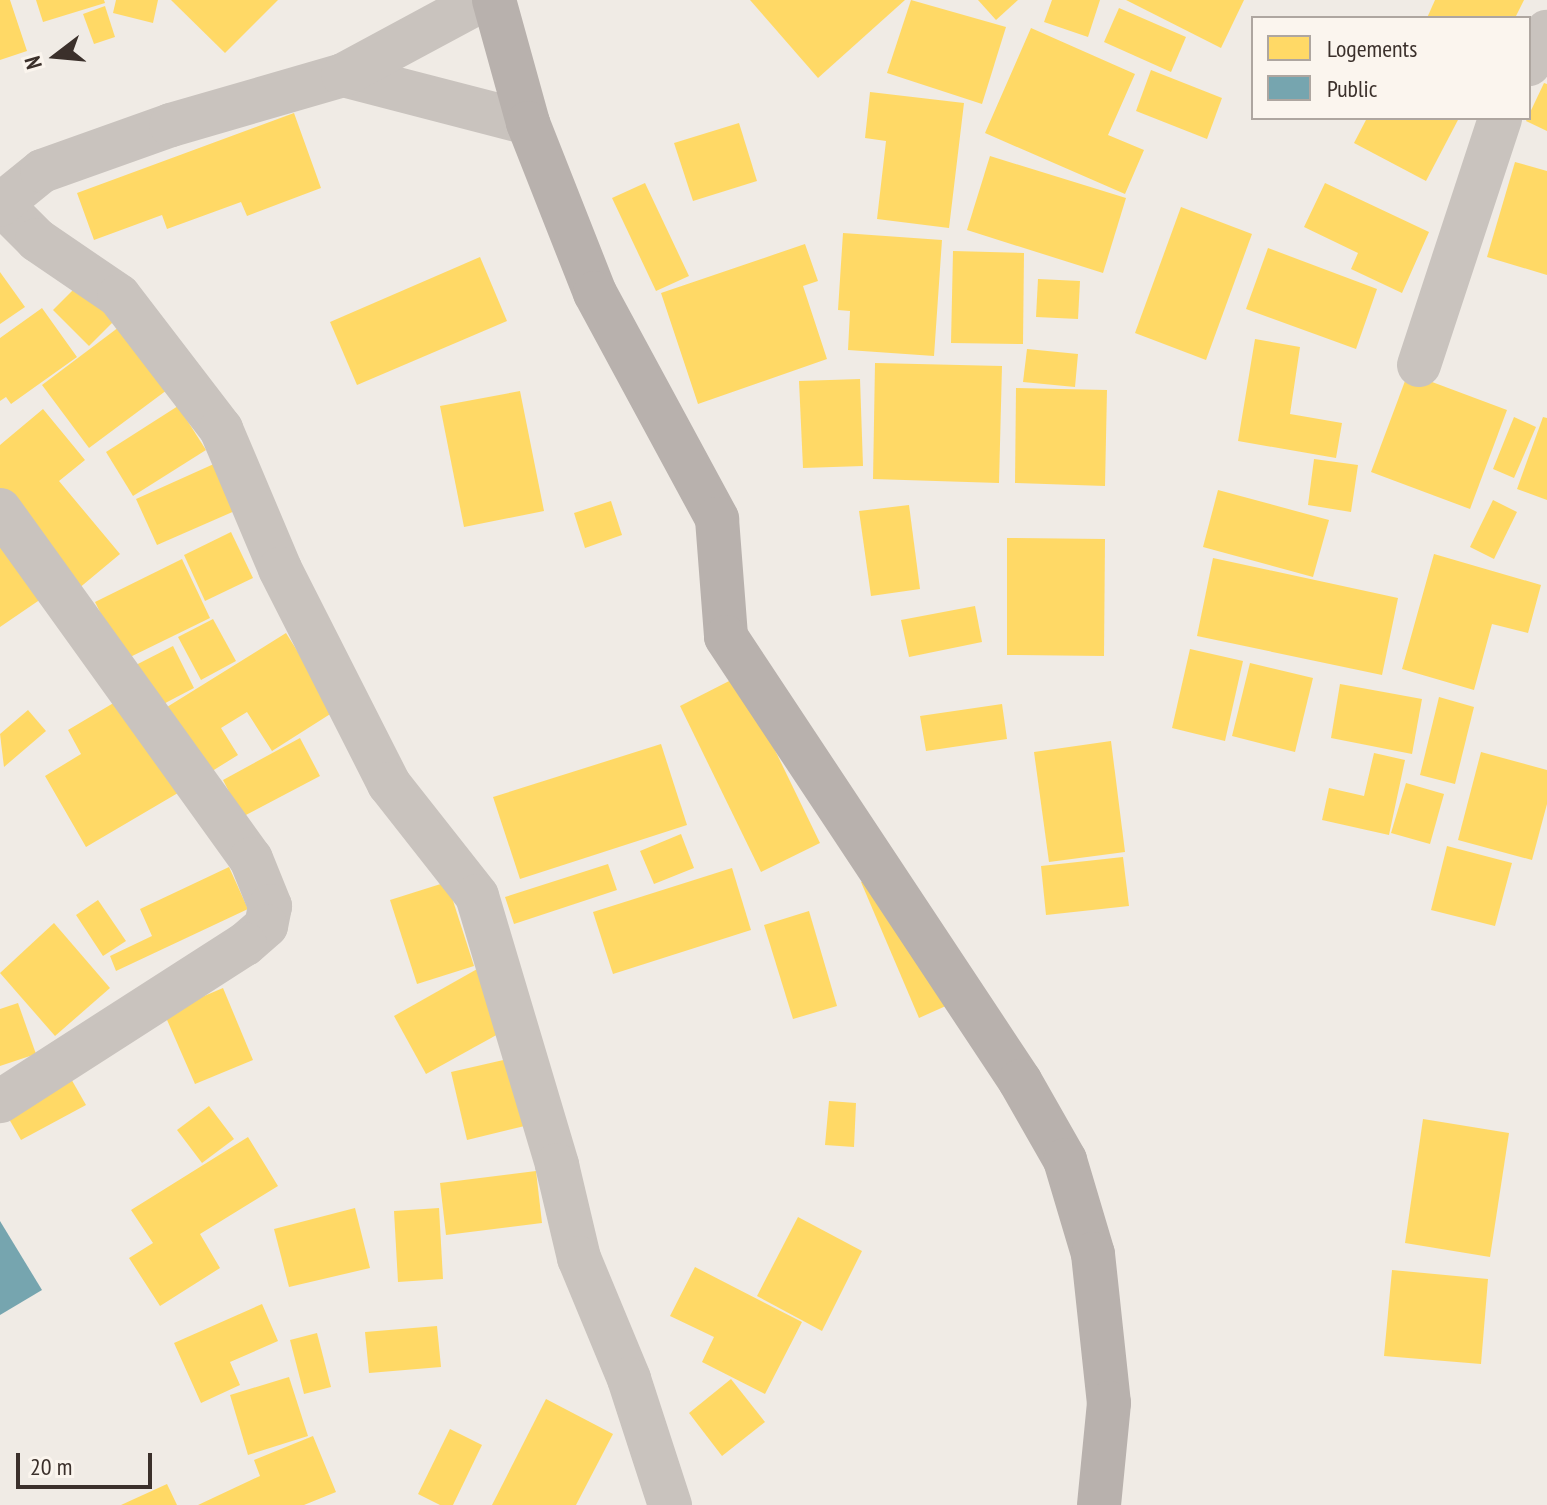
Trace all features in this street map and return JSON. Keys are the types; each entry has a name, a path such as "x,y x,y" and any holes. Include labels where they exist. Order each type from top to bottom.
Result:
{"main road":[{"path":"494,0 528,123 595,293 717,519 726,637 1020,1081 1065,1160 1093,1254 1109,1403 1099,1505"}],"street":[{"path":"482,0 343,75 171,125 42,171 0,198 37,240 119,296 221,429 280,569 389,784 477,896 557,1165 579,1258 629,1379 670,1505"},
{"path":"1531,60 1547,32"},
{"path":"343,75 528,123"},
{"path":"1419,365 1499,120"},
{"path":"0,510 251,859 270,906 266,926 245,944 0,1101"}],"building: Logements":[{"path":"0,0 10,0 27,51 0,60"},
{"path":"36,0 104,0 105,3 43,22"},
{"path":"116,0 158,0 153,23 113,13"},
{"path":"171,0 278,0 225,53"},
{"path":"750,0 905,0 818,78"},
{"path":"911,0 1006,27 982,104 887,73"},
{"path":"978,0 1018,0 996,20"},
{"path":"1052,0 1100,0 1088,37 1044,22"},
{"path":"1126,0 1244,0 1221,48"},
{"path":"1435,0 1524,0 1516,16 1428,16"},
{"path":"105,6 115,37 94,44 83,14"},
{"path":"1119,8 1186,37 1171,72 1104,42"},
{"path":"1031,28 1135,74 1108,135 1144,150 1125,194 985,133"},
{"path":"1151,70 1222,98 1207,139 1136,111"},
{"path":"1544,83 1547,84 1547,131 1526,121 1531,120 1531,110"},
{"path":"870,92 964,103 949,228 877,219 886,141 865,138"},
{"path":"294,113 321,188 247,216 241,202 167,229 162,215 94,240 77,193"},
{"path":"1366,120 1458,120 1426,181 1354,143"},
{"path":"739,123 757,181 693,201 674,143"},
{"path":"990,156 1126,198 1103,273 967,230"},
{"path":"1515,162 1547,171 1547,275 1487,257"},
{"path":"645,183 689,276 656,291 612,198"},
{"path":"1325,183 1429,232 1402,293 1351,269 1358,253 1304,227"},
{"path":"1181,207 1252,234 1206,360 1135,333"},
{"path":"843,233 942,240 934,356 848,350 850,311 838,310"},
{"path":"805,244 818,281 803,286 827,359 698,404 661,293"},
{"path":"1268,248 1377,289 1356,349 1246,309"},
{"path":"953,251 1024,253 1023,344 951,343"},
{"path":"480,257 507,321 357,385 330,322"},
{"path":"0,272 25,307 0,324"},
{"path":"1038,279 1080,281 1078,319 1036,317"},
{"path":"79,284 115,320 89,346 53,310"},
{"path":"42,308 77,357 11,404 6,397 0,401 0,338"},
{"path":"119,327 167,390 89,448 42,385"},
{"path":"1255,339 1300,347 1290,414 1342,423 1336,458 1238,441"},
{"path":"1027,349 1078,354 1075,387 1023,382"},
{"path":"875,363 1002,366 999,483 873,479"},
{"path":"1408,373 1507,410 1470,509 1371,472"},
{"path":"860,379 863,466 803,468 799,381"},
{"path":"1016,388 1107,390 1105,486 1015,483"},
{"path":"520,391 544,511 464,527 440,406"},
{"path":"178,406 206,450 133,496 106,452"},
{"path":"43,409 85,460 59,481 120,554 78,589 0,495 0,445"},
{"path":"1514,417 1536,427 1514,478 1493,469"},
{"path":"1543,417 1547,418 1547,500 1517,489"},
{"path":"1314,459 1358,465 1351,512 1308,505"},
{"path":"216,463 237,510 157,545 136,499"},
{"path":"1218,490 1329,520 1313,577 1203,547"},
{"path":"1493,500 1517,512 1494,559 1470,547"},
{"path":"611,501 622,535 585,548 574,513"},
{"path":"909,505 920,589 871,596 859,511"},
{"path":"231,532 253,578 205,601 184,555"},
{"path":"1007,538 1105,539 1104,656 1007,655"},
{"path":"0,540 41,599 0,627"},
{"path":"1434,554 1541,585 1528,633 1492,624 1474,690 1402,669"},
{"path":"1213,558 1398,598 1382,675 1197,636"},
{"path":"182,559 210,618 124,660 95,602"},
{"path":"975,606 982,642 909,657 901,620"},
{"path":"213,619 236,661 201,680 178,637"},
{"path":"286,633 335,711 272,751 247,712 221,728 238,755 209,773 167,707"},
{"path":"173,646 194,688 152,710 130,668"},
{"path":"1190,649 1243,661 1225,741 1172,728"},
{"path":"1250,663 1313,678 1295,752 1232,736"},
{"path":"739,676 820,843 761,872 680,706"},
{"path":"1340,684 1422,699 1412,754 1331,738"},
{"path":"127,695 183,790 86,847 45,776 81,754 68,730"},
{"path":"1439,697 1474,707 1455,784 1420,775"},
{"path":"1002,704 1007,739 926,751 920,716"},
{"path":"28,710 46,731 4,767 0,734"},
{"path":"300,738 320,776 242,817 223,780"},
{"path":"1111,741 1125,852 1049,862 1034,752"},
{"path":"661,744 687,825 520,879 493,797"},
{"path":"1481,752 1547,770 1547,804 1532,860 1458,840"},
{"path":"1374,753 1405,760 1389,835 1322,820 1329,788 1364,796"},
{"path":"1406,783 1444,794 1430,844 1391,833"},
{"path":"681,834 694,868 654,884 640,851"},
{"path":"1447,846 1512,863 1495,926 1431,910"},
{"path":"1123,857 1129,906 1046,915 1041,866"},
{"path":"608,864 617,890 514,924 505,897"},
{"path":"899,866 948,1005 919,1018 861,882"},
{"path":"229,867 248,909 116,971 110,956 152,936 140,909"},
{"path":"732,868 751,930 613,974 593,912"},
{"path":"447,882 474,966 417,984 390,900"},
{"path":"98,900 126,941 103,956 76,915"},
{"path":"809,911 837,1006 793,1019 764,925"},
{"path":"54,923 110,988 55,1036 0,973"},
{"path":"486,964 518,1023 426,1074 394,1016"},
{"path":"223,988 253,1060 195,1084 164,1013"},
{"path":"18,1003 36,1054 0,1066 0,1009"},
{"path":"521,1056 537,1123 467,1140 451,1072"},
{"path":"70,1077 86,1105 21,1140 5,1112"},
{"path":"829,1101 856,1103 854,1147 825,1145"},
{"path":"209,1106 234,1139 202,1163 177,1130"},
{"path":"1423,1119 1509,1133 1490,1257 1405,1243"},
{"path":"248,1137 278,1186 200,1234 220,1268 160,1306 129,1258 153,1243 131,1210"},
{"path":"536,1171 542,1223 446,1235 440,1183"},
{"path":"355,1208 370,1268 289,1287 274,1229"},
{"path":"439,1208 443,1279 398,1282 394,1211"},
{"path":"798,1217 862,1251 822,1331 757,1296"},
{"path":"695,1267 802,1322 765,1394 702,1362 714,1337 670,1316"},
{"path":"1392,1270 1488,1279 1481,1364 1384,1356"},
{"path":"262,1304 278,1341 230,1362 240,1385 201,1403 174,1343"},
{"path":"437,1326 441,1367 369,1373 365,1332"},
{"path":"317,1333 331,1387 304,1394 290,1340"},
{"path":"289,1377 308,1436 248,1455 230,1395"},
{"path":"731,1379 765,1422 722,1456 689,1413"},
{"path":"546,1399 613,1434 576,1505 492,1505"},
{"path":"450,1429 482,1445 453,1505 440,1505 418,1494"},
{"path":"313,1436 336,1492 304,1505 198,1505 260,1476 254,1460"},
{"path":"167,1484 177,1505 121,1505"}],"building: Public":[{"path":"0,1221 42,1290 0,1315"}]}
